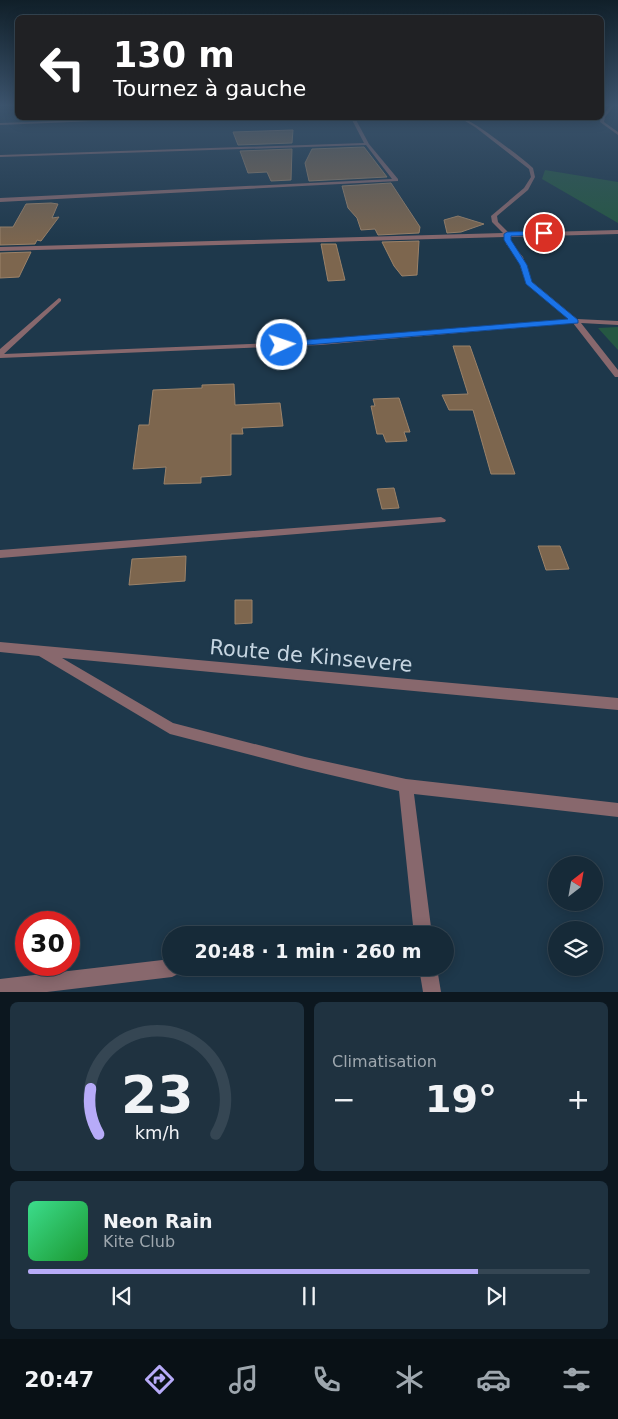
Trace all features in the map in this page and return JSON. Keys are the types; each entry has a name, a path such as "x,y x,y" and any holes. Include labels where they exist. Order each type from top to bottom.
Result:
{"street":[{"path":"0,156 144,151"},
{"path":"0,200 396,180 373,151"},
{"path":"509,151 531,168 533,178 529,185 494,216 495,222 507,234 509,244 520,257 528,282 575,321 618,375"},
{"path":"0,249 618,232"},
{"path":"0,355 59,300"},
{"path":"0,355 320,343 575,321 618,323"},
{"path":"0,554 441,520"},
{"name":"Route de Kinsevere","path":"0,647 618,704"},
{"path":"41,651 170,728 305,763 406,786 618,810"},
{"path":"406,786 422,926"},
{"path":"0,988 162,969"},
{"path":"429,976 432,992"}],"green space":[{"path":"545,170 618,182 618,223 542,179"},
{"path":"618,327 618,350 598,328"}],"building":[{"path":"240,151 292,151 291,180 271,181 267,172 248,173"},
{"path":"311,151 367,151 387,177 309,181 305,163"},
{"path":"391,183 420,227 419,233 378,235 375,229 361,230 357,218 348,208 342,186"},
{"path":"26,204 58,204 52,218 59,217 41,241 37,240 35,244 0,245 0,227 13,227"},
{"path":"458,216 484,224 461,232 447,233 444,220"},
{"path":"419,241 417,275 402,276 394,266 382,242"},
{"path":"321,244 336,244 345,280 328,281"},
{"path":"31,252 19,277 0,278 0,253"},
{"path":"453,346 470,346 515,474 491,474 473,410 449,410 442,395 468,394"},
{"path":"234,384 235,405 280,403 283,426 242,428 243,434 231,434 231,475 201,477 201,483 164,484 166,467 133,469 139,425 149,425 153,390 202,388 202,385"},
{"path":"399,398 410,432 404,432 407,441 386,442 383,434 377,434 371,406 375,406 373,399"},
{"path":"394,488 399,508 382,509 377,489"},
{"path":"538,546 560,546 569,569 546,570"},
{"path":"186,556 185,581 129,585 132,559"},
{"path":"235,600 252,600 252,623 235,624"}],"route":[{"path":"282,345 387,338 575,321 528,282 520,257 509,244 507,234 544,233"}]}
